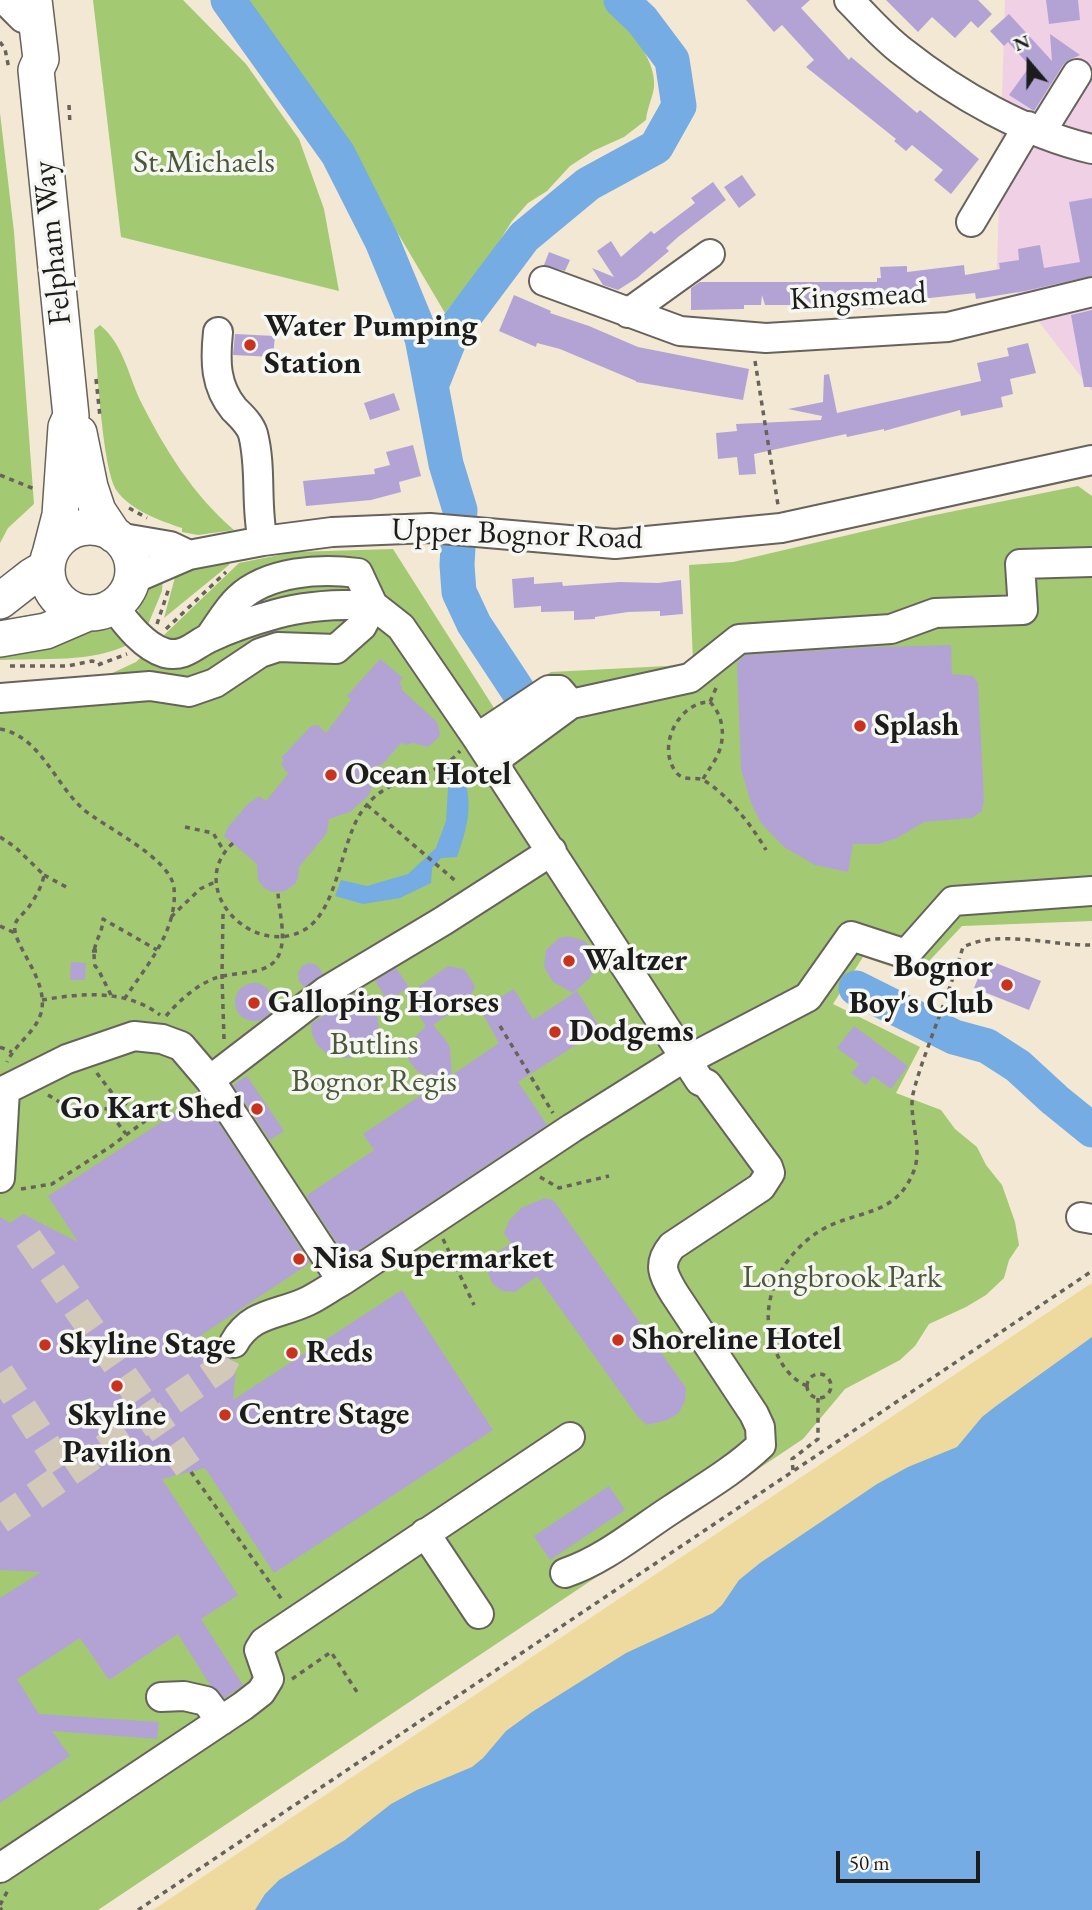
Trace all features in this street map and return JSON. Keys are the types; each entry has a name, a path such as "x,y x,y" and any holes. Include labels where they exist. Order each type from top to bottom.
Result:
{"main road":[{"name":"Felpham Way","path":"20,5 28,62 36,70 71,416 66,427 60,515 49,560"},
{"name":"Felpham Way","path":"71,416 77,424 90,487 98,511 118,525"},
{"path":"0,601 49,560 59,540 76,530 118,525 130,555 132,568 111,600 46,631 0,639"},
{"path":"49,560 49,584 55,596 65,605 111,600"}],"street":[{"path":"849,0 901,51 960,94 1069,144 1092,149"},
{"path":"971,222 1035,129 1077,74"},
{"path":"628,313 710,254"},
{"name":"Kingsmead","path":"544,281 680,331 766,338 948,327 1092,292"},
{"path":"218,332 216,373 221,388 252,432 258,514 263,541"},
{"name":"Upper Bognor Road","path":"111,600 189,555 263,541 332,532 430,528 615,544 781,528 1092,460"},
{"path":"118,525 189,555"},
{"path":"492,762 571,704 690,678 740,639 891,629 936,613 1023,610 1020,564 1092,562"},
{"path":"111,600 144,641 163,652 189,652 209,638 278,614 343,604 373,605 401,627 552,851 700,1081 707,1084 763,1158 770,1174 761,1187 672,1246 661,1264 674,1293 754,1414 762,1437 761,1446 605,1554 565,1573"},
{"path":"0,698 150,686 189,692 215,683 260,653 278,647 334,657 362,626 373,605"},
{"path":"474,733 549,690 559,690 571,704"},
{"path":"217,1074 326,991 443,921 552,851"},
{"path":"234,1343 241,1330 259,1317 278,1314 310,1300 566,1132 687,1060 808,997 851,936 906,954 953,901 1092,891"},
{"path":"6,1184 7,1081 134,1036 162,1039 181,1046 217,1074 342,1281"},
{"path":"0,1868 261,1692 269,1679 259,1650 264,1642 570,1437"},
{"path":"430,1530 483,1611"},
{"path":"160,1697 184,1696 206,1700 221,1721"}],"path":[{"path":"752,337 779,513"},
{"path":"0,475 44,492"},
{"path":"118,525 150,519"},
{"path":"156,626 166,629 231,567"},
{"path":"710,702 718,682 720,656"},
{"path":"0,666 67,666 92,661 102,663"},
{"path":"710,702 701,702 686,709 677,722 669,747 671,762 684,779 703,779 725,797 766,850"},
{"path":"703,779 719,752 723,735 718,713 710,702"},
{"path":"0,729 23,737 83,808 135,843 169,874 174,884 171,917 163,942 125,998"},
{"path":"233,844 224,851 215,872 215,882 226,911 239,923 266,935 281,937 303,931 317,919 326,904 357,821 367,805 384,788 449,763 474,733"},
{"path":"367,805 439,867"},
{"path":"185,827 213,833 224,851"},
{"path":"0,837 44,874 68,888"},
{"path":"44,874 43,884 36,897 15,923 15,933 33,968 42,1009 38,1023 12,1052 7,1081 51,1096 68,1107 90,1106 107,1109 126,1134"},
{"path":"171,917 200,889 215,882"},
{"path":"42,1000 83,994 111,995 137,1001 164,1019 191,992 222,975 251,972 271,965 277,959 281,950 278,893"},
{"path":"217,1074 223,914 226,911"},
{"path":"111,995 95,967 92,951 103,926 103,919 157,950"},
{"path":"0,926 15,933"},
{"path":"807,1386 796,1381 785,1370 774,1349 767,1324 772,1288 792,1255 815,1234 835,1223 890,1204 903,1191 914,1171 917,1154 913,1096 963,947 975,942 1024,939 1092,945"},
{"path":"92,951 102,951"},
{"path":"500,1026 566,1132"},
{"path":"0,1047 12,1052"},
{"path":"6,1184 52,1184 145,1121 134,1105 119,1102 82,1054"},
{"path":"517,1164 559,1188 609,1176"},
{"path":"433,1218 474,1305"},
{"path":"138,1910 1092,1271"},
{"path":"823,1375 829,1378 832,1386 829,1393 818,1398 810,1394 807,1386 810,1378 823,1375"},
{"path":"793,1471 792,1459 818,1439 818,1398"},
{"path":"191,1472 297,1620"},
{"path":"269,1679 278,1689 331,1652 359,1695"}],"shaded area":[{"path":"1005,0 1092,0 1092,391 997,267"}],"green space":[{"name":"St.Michaels","path":"93,0 183,0 246,64 299,139 324,209 339,291 121,237"},
{"path":"245,0 607,0 638,41 654,76 646,120 624,137 593,151 570,166 547,191 528,203 512,221 487,261 445,313 351,154"},
{"path":"0,113 14,232 34,504 8,528 0,543"},
{"path":"100,325 120,350 140,400 169,453 205,502 234,530 198,535 182,532 182,528 130,504 117,491 108,461 101,414 94,330"},
{"name":"Butlins Bognor Regis","path":"1078,486 1092,496 1092,921 962,926 916,975 863,957 833,1004 920,1047 896,1093 941,1110 955,1129 977,1147 986,1165 1002,1185 1015,1222 1019,1245 1009,1260 1004,1278 986,1295 929,1324 915,1346 900,1360 845,1389 803,1439 98,1910 0,1910 0,687 106,676 136,662 239,563 294,552 393,549 494,708 551,672 667,666 693,662 689,565 733,562 925,517"},
{"path":"231,557 229,565 164,618 177,570"},
{"path":"163,576 162,591 147,627 138,611 138,603 143,591"},
{"path":"92,625 109,628 129,644 83,657 0,660 0,645"}],"sand":[{"path":"1092,1283 1092,1512 515,1910 153,1910"}],"water":[{"path":"459,760 467,787 468,809 457,857 441,858 432,868 431,883 400,898 363,904 335,896 341,880 367,886 408,874 436,848 446,821 448,788 441,772"},
{"path":"1092,1337 1092,1910 255,1910 265,1894 279,1880 345,1840 391,1804 472,1767 506,1731 532,1712 626,1653 713,1613 722,1605 739,1580 760,1563 877,1484 908,1467 957,1447 982,1417"}],"building":[{"path":"746,0 810,0 801,8 849,60 851,57 917,113 920,110 979,159 951,194 934,180 943,170 912,145 906,151 894,141 896,139 806,67 814,60 782,25 774,32"},
{"path":"886,0 978,0 992,14 978,28 971,21 955,38 932,17 918,32"},
{"path":"1046,0 1078,0 1080,20 1049,24"},
{"path":"1009,14 1052,61 1050,34 1080,55 1063,65 1034,111 1009,95 1030,66 1008,42 1004,46 990,31"},
{"path":"742,175 756,195 739,208 724,187"},
{"path":"713,182 726,200 678,237 666,248 669,251 637,278 618,290 603,285 592,268 614,277 597,251 611,241 621,257 651,231 654,234 695,203 691,198"},
{"path":"1092,198 1092,276 976,299 975,293 912,300 912,303 873,305 873,309 811,309 811,305 765,305 762,295 761,305 744,305 744,309 691,310 691,288 700,282 877,282 877,278 881,278 880,267 907,266 907,272 964,265 965,275 1000,269 999,263 1019,260 1018,249 1040,245 1044,268 1080,262 1069,202"},
{"path":"549,252 570,260 565,271 544,265"},
{"path":"514,295 551,311 550,313 638,347 749,369 743,400 636,382 560,349 537,343 536,347 499,331"},
{"path":"1092,310 1092,387 1084,387 1071,315"},
{"name":"Water Pumping Station","path":"235,334 275,336 273,357 233,355"},
{"path":"1028,343 1036,373 1010,379 1013,394 1001,397 1003,407 961,416 960,410 884,431 847,437 846,434 754,454 756,474 739,475 737,457 718,459 716,433 737,431 736,424 821,420 822,416 788,409 823,402 824,375 829,374 837,413 981,381 977,363 1009,356 1007,348"},
{"path":"394,393 400,410 370,420 364,403"},
{"path":"413,445 421,476 399,482 401,492 371,500 306,506 303,481 375,474 374,469 390,465 386,452"},
{"path":"534,577 534,584 562,582 563,586 681,580 683,614 660,616 660,611 628,612 574,620 574,611 541,612 541,606 514,608 512,579"},
{"name":"Splash","path":"951,645 952,674 973,676 978,683 984,799 982,811 972,818 924,822 897,838 879,844 853,844 848,872 815,865 784,847 761,823 751,803 741,769 737,663 745,655"},
{"name":"Ocean Hotel","path":"380,659 403,678 399,683 403,687 401,689 437,722 439,737 428,747 401,743 383,764 375,767 374,783 368,796 350,812 329,819 327,833 299,867 295,884 285,891 272,892 264,888 258,880 257,864 224,836 228,827 248,804 259,796 266,801 288,774 281,764 284,760 281,758 311,726 318,725 326,733 351,700 347,696"},
{"name":"Waltzer","path":"568,936 585,941 594,954 595,963 590,978 573,993 553,982 544,967 546,950 559,938"},
{"name":"Bognor Boy's Club","path":"986,959 1041,981 1029,1010 974,988"},
{"path":"71,962 86,963 85,980 70,980"},
{"path":"309,963 317,965 323,974 304,987 299,981 298,973 302,966"},
{"path":"448,966 464,969 475,986 470,999 433,1025 450,1048 452,1075 499,1043 480,1009 514,989 533,1020 577,991 601,1029 518,1082 547,1125 347,1258 306,1196 374,1150 363,1134 442,1081 418,1072 409,1061 407,1054 411,1041 426,1026 406,996"},
{"path":"396,968 409,987 388,1001 375,981"},
{"name":"Galloping Horses","path":"254,983 268,988 273,1002 268,1016 254,1021 240,1016 235,1002 240,988"},
{"path":"357,992 388,1001 376,1009 379,1030 376,1040 359,1056 337,1057 326,1053 317,1045 311,1024"},
{"path":"854,1026 908,1066 891,1089 873,1076 866,1085 851,1073 859,1064 837,1048"},
{"name":"Go Kart Shed","path":"247,1076 284,1131 270,1140 233,1085"},
{"path":"201,1096 310,1263 194,1340 218,1346 224,1356 232,1359 236,1370 233,1400 402,1290 493,1430 274,1573 205,1468 162,1479 238,1595 201,1619 243,1685 225,1698 210,1685 178,1634 109,1680 80,1638 17,1679 39,1714 159,1722 157,1739 52,1731 70,1756 0,1803 0,1598 41,1572 0,1570 0,1217 10,1223 23,1214 78,1242 48,1196"},
{"name":"Shoreline Hotel","path":"545,1198 554,1201 686,1388 685,1401 678,1414 647,1425 638,1417 537,1276 515,1292 502,1291 492,1283 488,1272 488,1259 511,1243 504,1233 509,1221 521,1208"},
{"path":"609,1486 625,1510 550,1560 534,1536"}],"waterway":[{"path":"228,0 338,154 382,241 422,338 446,464 460,510 457,565 459,592 474,624 524,700"},
{"path":"431,386 452,333 524,237 588,184 656,147 679,106 672,60 642,20 621,0"},
{"path":"856,988 954,1037 987,1046 1018,1066 1092,1130"}],"tunnel":[{"path":"28,1238 191,1472"},
{"path":"0,1520 222,1367 234,1343"},
{"path":"0,1373 66,1474"}],"place":[{"name":"Water Pumping Station","path":"250,345"},
{"name":"Splash","path":"860,726"},
{"name":"Ocean Hotel","path":"331,775"},
{"name":"Waltzer","path":"569,961"},
{"name":"Bognor Boy's Club","path":"1007,985"},
{"name":"Galloping Horses","path":"254,1003"},
{"name":"Dodgems","path":"555,1032"},
{"name":"Go Kart Shed","path":"257,1109"},
{"name":"Nisa Supermarket","path":"299,1259"},
{"name":"Shoreline Hotel","path":"618,1340"},
{"name":"Skyline Stage","path":"45,1345"},
{"name":"Reds","path":"292,1353"},
{"name":"Skyline Pavilion","path":"117,1386"},
{"name":"Centre Stage","path":"225,1415"}],"park label":[{"name":"Longbrook Park","path":"842,1278"}]}
